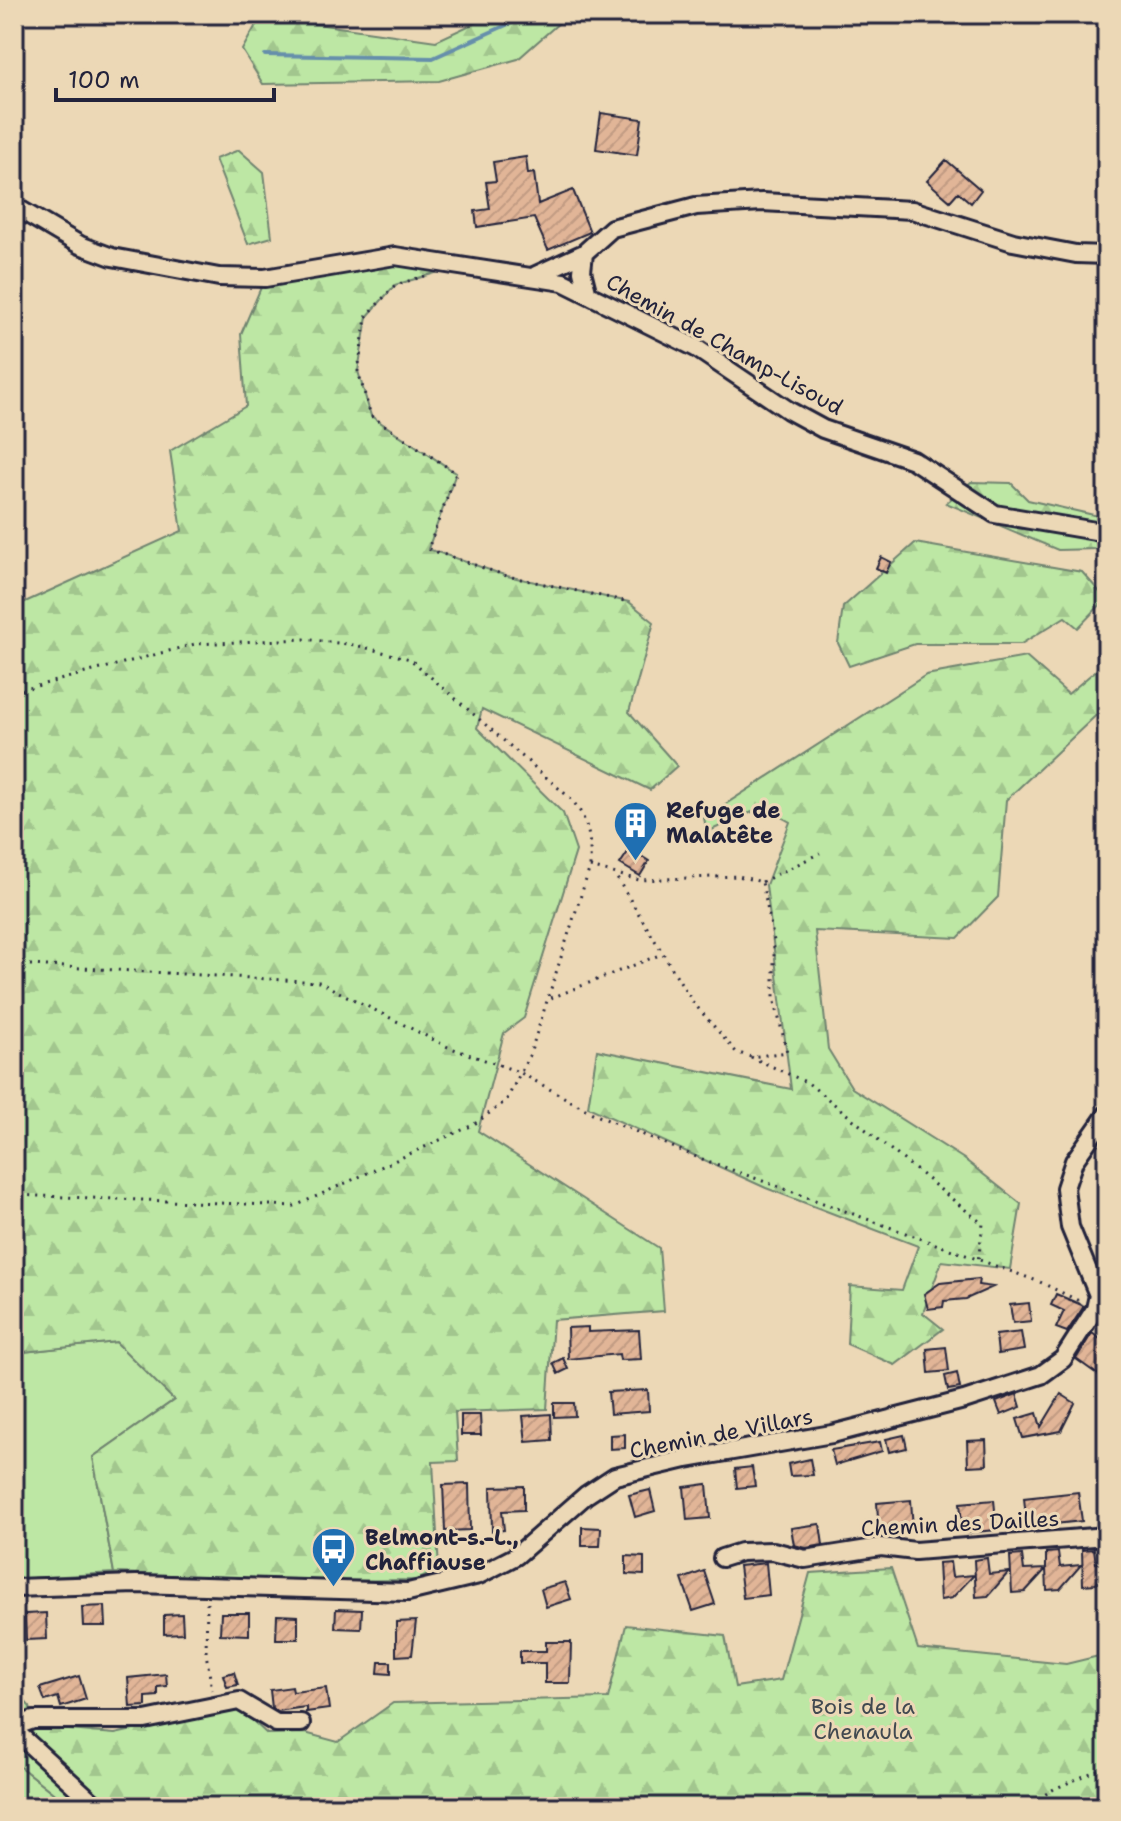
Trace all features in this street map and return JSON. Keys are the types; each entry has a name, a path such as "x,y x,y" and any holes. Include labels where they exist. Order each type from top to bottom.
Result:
{"street":[{"path":"536,275 584,253 612,228 696,206 762,202 912,210 1013,242 1076,254 1107,255"},
{"name":"Chemin de Champ-Lisoud","path":"14,206 80,245 112,257 219,277 265,278 395,256 536,275 587,291 696,348 788,410 823,429 913,460 995,514 1107,533"},
{"path":"584,253 582,271 587,291"},
{"path":"1101,1312 1098,1295 1070,1227 1065,1188 1074,1161 1107,1114"},
{"name":"Chemin de Villars","path":"14,1588 136,1584 408,1592 479,1575 516,1556 586,1495 615,1476 686,1459 862,1427 1041,1375 1063,1359 1101,1312"},
{"name":"Chemin des Dailles","path":"722,1558 741,1552 773,1551 805,1559 881,1547 915,1551 1107,1536"},
{"path":"98,1807 14,1729 33,1720 145,1720 239,1701 276,1723 301,1723"}],"path":[{"path":"434,273 395,285 366,317 358,371 371,416 456,473 428,549 507,576 629,602"},
{"path":"14,692 195,644 304,639 355,645 410,659 477,714 581,811 588,826 590,867 551,998 530,1054 506,1101 473,1125 295,1206 14,1195"},
{"path":"590,867 615,875 662,881 738,876 762,882 820,853"},
{"path":"615,875 692,1001 736,1052 808,1083 983,1224 978,1261"},
{"path":"751,1057 787,1052 774,998 774,941 762,882"},
{"path":"551,998 662,954"},
{"path":"14,964 319,982 448,1047 519,1072 596,1115 694,1156 1040,1282 1101,1312"},
{"path":"208,1586 206,1653 216,1704"},
{"path":"1025,1807 1054,1789 1107,1766"}],"green space":[{"path":"494,14 569,14 518,59 439,81 263,84 242,50 261,16 436,41"},
{"path":"239,150 264,172 272,237 248,244 215,159"},
{"path":"395,256 459,266 395,285 367,317 358,371 371,416 456,473 428,549 507,576 629,602 654,622 629,712 677,766 650,790 482,709 477,728 563,813 576,851 524,1018 504,1033 478,1131 659,1248 664,1311 553,1320 547,1409 455,1412 458,1461 433,1462 439,1570 417,1580 331,1581 114,1573 93,1457 174,1400 116,1342 14,1353 14,607 182,531 170,451 246,406 241,334 265,278"},
{"path":"971,482 1011,483 1028,500 1107,518 1097,549 1058,550 946,503"},
{"path":"915,543 1082,572 1106,599 1078,628 1065,617 1021,644 915,644 849,666 838,643 843,607"},
{"path":"1026,657 1068,694 1107,661 1107,705 1006,800 998,897 958,938 815,931 828,1049 852,1088 964,1159 1021,1204 1010,1269 942,1261 923,1313 943,1329 895,1365 847,1344 850,1286 902,1290 918,1246 766,1188 588,1107 597,1050 791,1089 766,885 790,822 763,807 707,832 704,818 926,675"},
{"path":"116,1342 174,1400 93,1457 114,1573 14,1579 14,1353"},
{"name":"Bois de la Chenaula","path":"891,1568 918,1649 1066,1664 1107,1654 1107,1807 71,1807 14,1762 14,1689 30,1707 35,1727 115,1734 238,1707 267,1734 305,1733 338,1742 393,1703 608,1698 626,1625 725,1636 735,1687 781,1680 810,1573"},
{"path":"14,1762 71,1807 14,1807"}],"building":[{"path":"601,113 642,119 637,155 596,149"},
{"path":"526,157 528,174 534,173 538,204 573,190 590,232 548,250 534,218 477,227 475,211 490,209 486,182 496,181 493,162"},
{"path":"946,160 981,190 971,203 958,192 950,201 927,181"},
{"path":"881,557 891,562 886,573 876,568"},
{"name":"Refuge de Malatête","path":"630,849 649,861 640,876 620,864"},
{"path":"979,1279 978,1285 993,1287 966,1299 944,1301 943,1307 928,1309 924,1294 940,1283"},
{"path":"1056,1294 1084,1306 1067,1332 1056,1328 1064,1311 1051,1305"},
{"path":"1029,1303 1031,1321 1013,1323 1010,1305"},
{"path":"588,1327 588,1332 639,1330 641,1359 620,1360 619,1354 568,1359 567,1328"},
{"path":"1021,1332 1024,1350 998,1354 996,1335"},
{"path":"1092,1333 1107,1344 1107,1381 1076,1359"},
{"path":"946,1347 949,1371 929,1373 927,1349"},
{"path":"563,1358 568,1369 558,1374 553,1363"},
{"path":"957,1373 960,1388 948,1390 945,1376"},
{"path":"648,1390 649,1411 610,1414 608,1392"},
{"path":"1017,1394 1021,1407 1001,1415 996,1402"},
{"path":"1061,1394 1075,1403 1061,1431 1023,1438 1017,1419 1037,1413 1041,1427"},
{"path":"554,1403 574,1403 575,1416 554,1417"},
{"path":"551,1414 552,1440 526,1442 523,1416"},
{"path":"461,1415 480,1415 481,1435 461,1435"},
{"path":"625,1434 625,1448 610,1449 610,1435"},
{"path":"904,1435 907,1448 889,1452 886,1439"},
{"path":"986,1440 987,1465 968,1466 967,1441"},
{"path":"880,1442 882,1451 835,1465 831,1450"},
{"path":"810,1459 813,1475 790,1476 788,1464"},
{"path":"752,1467 755,1486 737,1488 735,1469"},
{"path":"469,1484 470,1530 445,1531 443,1485"},
{"path":"707,1484 710,1518 687,1520 684,1487"},
{"path":"524,1486 524,1510 502,1511 504,1530 492,1531 491,1487"},
{"path":"650,1490 655,1511 635,1517 629,1495"},
{"path":"1078,1492 1082,1521 1027,1527 1024,1498"},
{"path":"911,1500 913,1529 879,1532 877,1503"},
{"path":"994,1500 997,1530 963,1533 960,1503"},
{"path":"820,1524 823,1545 806,1548 794,1545 791,1528"},
{"path":"582,1527 601,1528 600,1546 582,1546"},
{"path":"1094,1549 1096,1563 1102,1562 1103,1576 1096,1584 1083,1585 1082,1550"},
{"path":"1058,1552 1060,1567 1081,1565 1060,1589 1047,1590 1046,1553"},
{"path":"1022,1555 1024,1570 1046,1569 1025,1592 1012,1593 1010,1556"},
{"path":"626,1556 644,1557 644,1575 626,1574"},
{"path":"987,1558 989,1574 1009,1572 988,1596 976,1597 974,1560"},
{"path":"950,1562 952,1577 974,1575 952,1598 940,1600 938,1563"},
{"path":"766,1563 769,1595 743,1598 739,1566"},
{"path":"704,1571 715,1604 693,1611 682,1579"},
{"path":"565,1582 571,1599 546,1607 541,1589"},
{"path":"105,1606 106,1626 83,1626 82,1607"},
{"path":"336,1609 362,1610 361,1629 335,1628"},
{"path":"46,1613 47,1639 26,1640 25,1614"},
{"path":"221,1613 249,1613 249,1635 220,1634"},
{"path":"182,1614 183,1633 164,1634 164,1615"},
{"path":"277,1615 298,1616 298,1639 276,1639"},
{"path":"416,1621 412,1655 396,1656 396,1622"},
{"path":"546,1642 571,1642 570,1683 545,1683 545,1663 520,1663 520,1651 546,1651"},
{"path":"379,1662 391,1662 391,1674 378,1673"},
{"path":"234,1672 238,1685 227,1687 223,1675"},
{"path":"166,1674 167,1686 158,1687 158,1696 146,1697 146,1706 130,1707 128,1678"},
{"path":"79,1676 86,1699 61,1707 58,1697 45,1701 40,1688"},
{"path":"292,1687 293,1692 326,1688 329,1709 306,1712 306,1707 277,1711 272,1708 270,1690"}],"waterway":[{"path":"265,55 433,58 531,14"}],"place":[{"name":"Refuge de Malatête","path":"635,862"},
{"name":"Belmont-s.-L., Chaffiause","path":"334,1589"}]}
